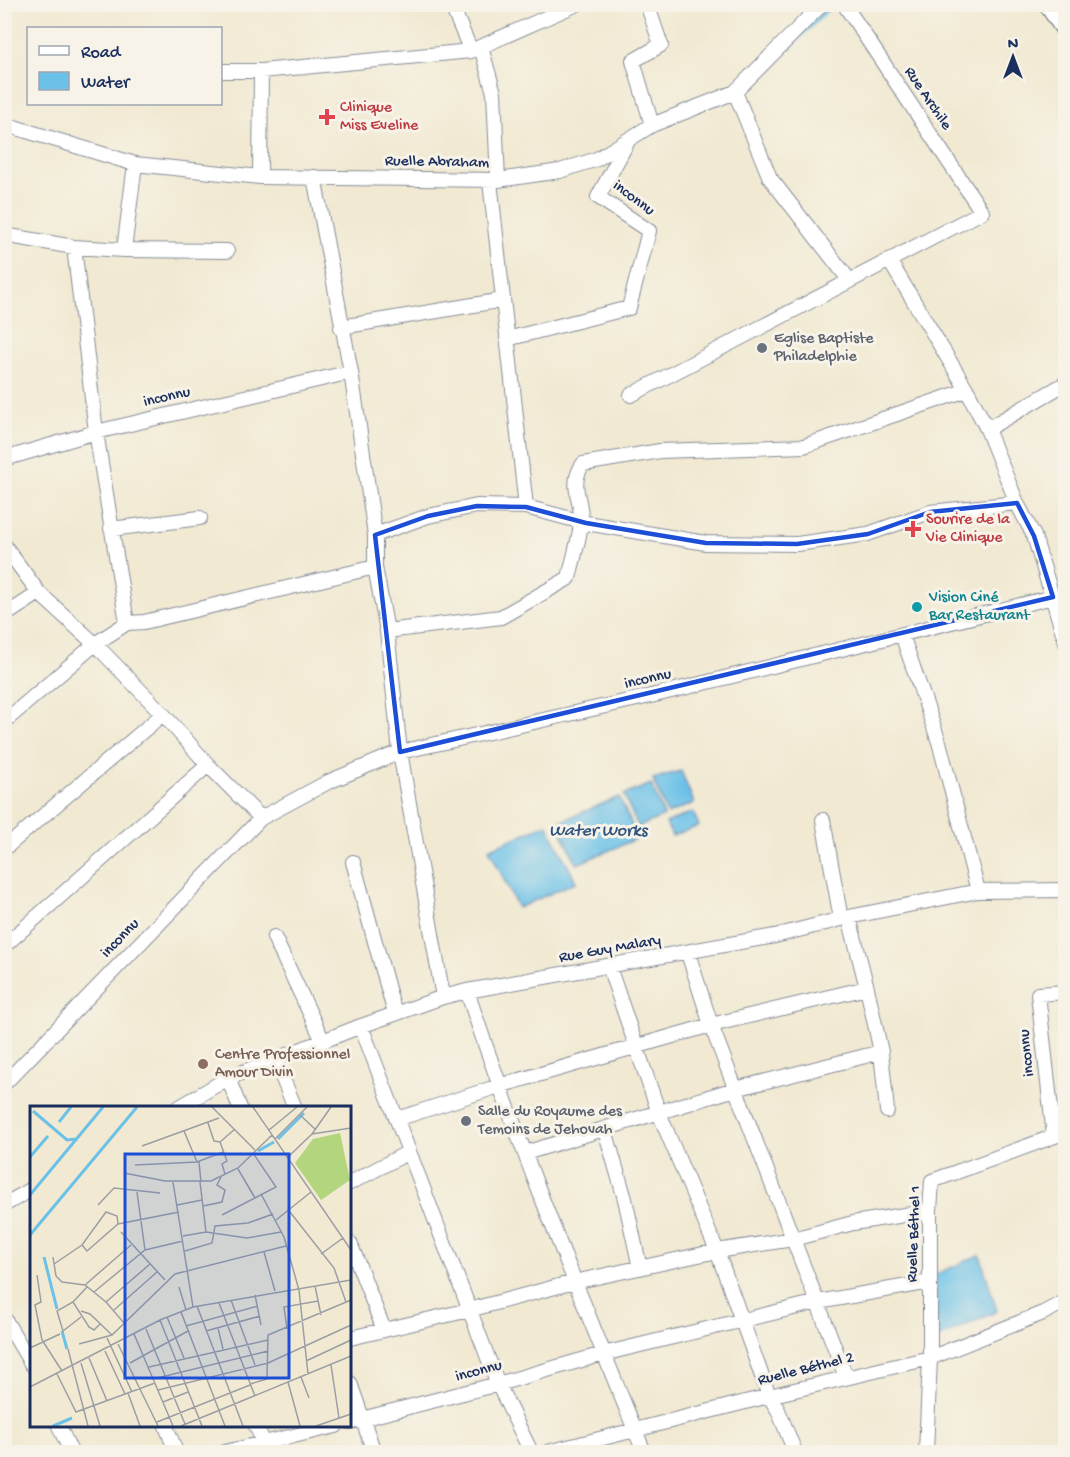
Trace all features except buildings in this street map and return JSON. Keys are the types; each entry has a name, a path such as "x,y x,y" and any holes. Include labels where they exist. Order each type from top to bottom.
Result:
{"main road":[{"path":"1048,4 1063,22"}],"street":[{"path":"451,4 476,49 494,93 494,181 503,300 526,507"},
{"path":"222,71 261,71 476,49 577,4"},
{"path":"647,4 661,45 633,61 652,125"},
{"name":"Ruelle Abraham","path":"4,124 135,164 260,177 494,181 560,171 597,159 652,125 735,92 822,4"},
{"name":"Rue Archile","path":"844,4 982,212 889,260"},
{"path":"260,177 261,71"},
{"path":"735,92 770,178 850,281"},
{"name":"inconnu","path":"507,339 629,308 649,231 598,197 629,139"},
{"path":"124,250 135,164"},
{"path":"315,177 351,372 375,535 375,567 387,632 400,752 443,997"},
{"path":"4,235 74,247 227,251"},
{"path":"74,247 96,432 127,623"},
{"path":"631,395 889,260 967,390 987,429 1017,503 1034,536 1065,643"},
{"path":"341,327 503,300"},
{"name":"inconnu","path":"4,459 96,432 351,372"},
{"path":"987,429 1065,383"},
{"path":"387,632 501,617 569,578 581,521 576,484 578,473 584,464 660,451 804,446 967,390"},
{"path":"375,535 428,516 477,506 526,507 581,521 706,543 797,544 868,534 930,512 1017,503"},
{"path":"111,529 200,518"},
{"path":"4,545 39,593 95,644 261,818"},
{"path":"4,722 95,644 127,623 144,622 375,567"},
{"path":"4,616 39,593"},
{"name":"inconnu","path":"4,1084 261,818 328,782 400,752 655,695 1053,597"},
{"path":"902,635 939,742 978,891"},
{"path":"4,849 163,714"},
{"path":"4,946 208,765"},
{"path":"823,820 845,918 867,988 881,1052 887,1111"},
{"path":"353,862 395,1014"},
{"name":"Rue Guy Malary","path":"180,1106 228,1078 275,1059 361,1026 443,997 467,991 775,936 845,918 978,891 1065,890"},
{"path":"274,937 323,1041"},
{"path":"688,953 735,1089 846,1377"},
{"path":"609,967 659,1113 717,1251 769,1395 778,1410 795,1452"},
{"path":"397,1119 498,1086 711,1024 867,988"},
{"path":"467,991 498,1086 574,1282 645,1452"},
{"name":"inconnu","path":"1060,1134 1038,994 1065,992"},
{"path":"361,1026 498,1384 531,1452"},
{"path":"525,1153 735,1089 881,1052"},
{"path":"275,1059 295,1106"},
{"path":"228,1078 240,1106"},
{"path":"604,1130 625,1199 640,1268"},
{"name":"Ruelle Béthel 1","path":"930,1358 930,1211 931,1184 934,1178 1060,1134"},
{"path":"351,1182 409,1152"},
{"path":"4,1205 30,1190"},
{"path":"351,1338 574,1282 717,1251 792,1239 853,1223 930,1211"},
{"path":"351,1246 384,1330"},
{"name":"inconnu","path":"356,1421 603,1354 818,1302 930,1282"},
{"name":"Ruelle Béthel 2","path":"548,1452 769,1395 930,1358 1043,1313 1065,1301"},
{"path":"4,1318 30,1359"},
{"path":"926,1452 930,1358"},
{"path":"351,1389 356,1421 375,1452"},
{"path":"59,1427 71,1452"},
{"path":"167,1427 176,1452"},
{"path":"257,1427 265,1448"},
{"path":"225,1452 265,1448 330,1427"}],"highlighted area":[{"path":"1017,503 1034,536 1053,597 400,752 375,535 428,516 477,506 526,507 586,523 706,543 797,544 868,534 930,512"}],"water":[{"path":"681,771 694,803 667,814 653,779"},
{"path":"651,784 664,816 638,827 624,795"},
{"name":"Water Works","path":"619,797 638,838 577,864 557,823"},
{"path":"693,812 699,826 672,836 666,823"},
{"path":"547,824 576,882 518,908 489,849"},
{"path":"980,1255 997,1311 938,1338 934,1275"}],"waterway":[{"path":"790,46 832,4"}],"place":[{"name":"Clinique Miss Eveline","path":"327,117"},
{"name":"Eglise Baptiste Philadelphie","path":"762,348"},
{"name":"Sourire de la Vie Clinique","path":"913,529"},
{"name":"Vision Ciné Bar Restaurant","path":"917,607"},
{"name":"Centre Professionnel Amour Divin","path":"203,1064"},
{"name":"Salle du Royaume des Temoins de Jehovah","path":"466,1121"}]}
